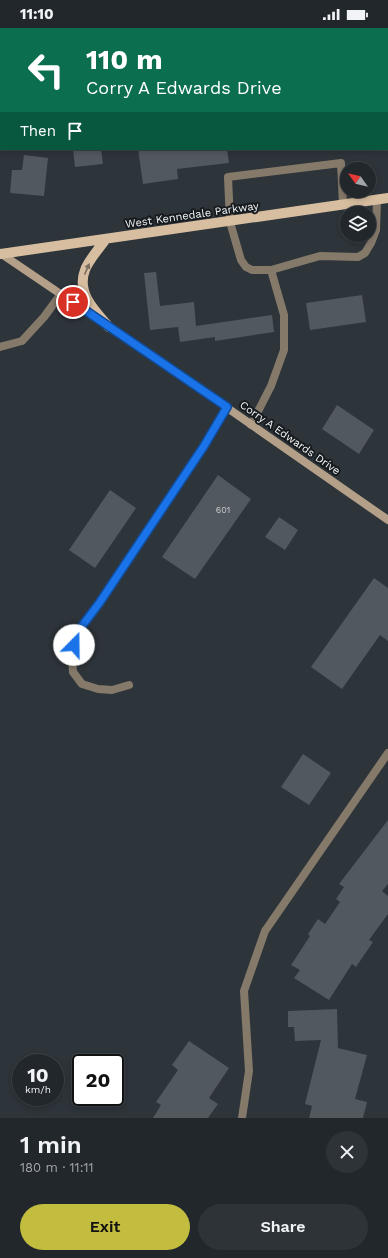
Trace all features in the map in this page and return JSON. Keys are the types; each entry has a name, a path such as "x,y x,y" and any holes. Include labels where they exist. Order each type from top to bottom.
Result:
{"main road":[{"name":"West Kennedale Parkway","path":"0,254 388,198"},
{"path":"106,239 85,270 82,287 91,306 109,327"}],"street":[{"path":"343,205 341,163 228,178 230,222 241,260 246,267 252,270 271,270 320,256 358,257 365,253 376,230 377,200"},
{"name":"Corry A Edwards Drive","path":"0,254 227,407 388,520"},
{"path":"252,425 271,386 284,350 284,315 271,270"},
{"path":"0,347 22,341 44,317 61,294"},
{"path":"129,685 112,690 98,689 82,684 73,672 72,656 76,634 100,602 204,446 227,407"},
{"path":"242,1118 249,1071 244,991 265,931 388,752"}],"building":[{"path":"73,150 101,150 103,164 75,167"},
{"path":"138,150 227,150 229,163 177,169 178,179 143,184"},
{"path":"24,155 48,158 44,196 10,193 12,170 22,170"},
{"path":"156,272 160,306 194,302 196,326 272,315 274,332 215,341 215,337 180,342 178,327 150,330 144,273"},
{"path":"362,295 366,322 310,330 306,303"},
{"path":"337,405 374,430 359,454 322,429"},
{"path":"218,475 251,499 195,579 162,557"},
{"path":"110,490 136,508 95,568 69,550"},
{"path":"279,517 298,530 285,550 265,537"},
{"path":"374,578 388,588 388,641 380,635 342,689 311,667"},
{"path":"303,754 331,773 309,805 281,787"},
{"path":"388,820 388,884 382,891 388,896 388,914 369,940 373,942 356,967 352,964 329,1000 294,978 300,970 291,965 310,936 308,934 318,919 325,924 340,902 336,899 344,887 339,884"},
{"path":"337,1009 338,1048 367,1055 355,1099 367,1102 363,1118 309,1118 312,1106 305,1104 321,1040 295,1041 294,1027 288,1027 288,1011"},
{"path":"189,1041 229,1068 209,1098 218,1104 208,1118 153,1118 161,1105 156,1102 178,1070 172,1065"}],"route":[{"path":"73,302 227,407 204,446 100,602 76,634 74,645"}]}
